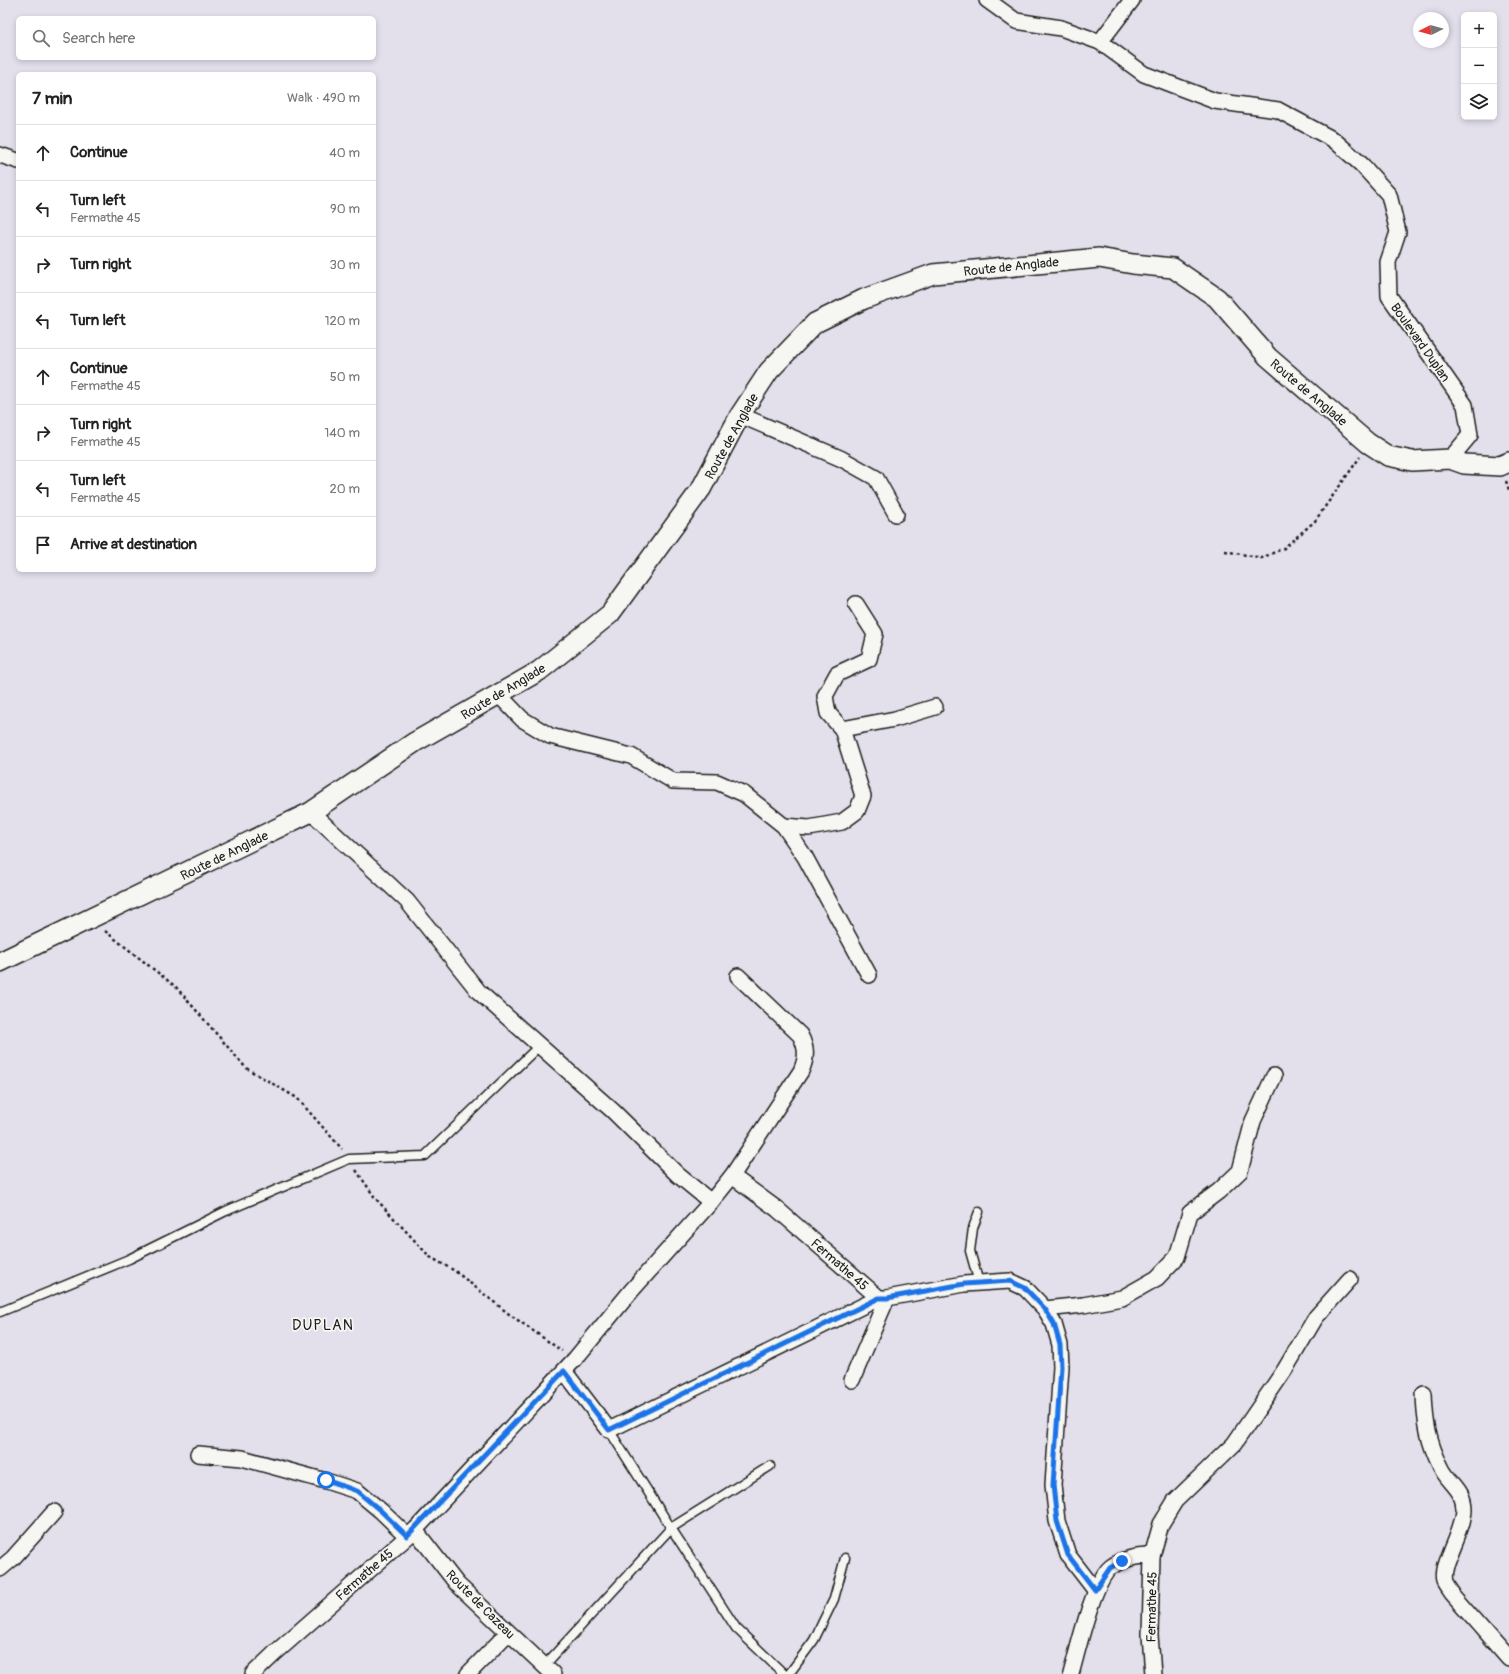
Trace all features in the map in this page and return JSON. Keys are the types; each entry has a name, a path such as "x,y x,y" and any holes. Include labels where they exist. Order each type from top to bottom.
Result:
{"street":[{"name":"Boulevard Duplan","path":"987,0 1016,21 1061,28 1100,42 1144,74 1215,101 1278,110 1334,140 1362,165 1389,195 1398,232 1388,262 1389,296 1465,405 1470,435 1450,459"},
{"path":"1100,42 1132,0"},
{"path":"0,155 16,160"},
{"name":"Route de Anglade","path":"0,962 90,920 311,812 415,742 539,671 610,614 701,489 740,415 769,371 815,324 864,299 933,274 1099,258 1133,264 1173,268 1217,298 1268,357 1368,442 1388,456 1412,461 1450,459 1464,464 1500,466 1509,462"},
{"path":"740,415 842,459 876,478 896,514"},
{"path":"784,826 809,828 842,822 857,811 863,796 842,729 828,713 825,696 837,674 869,659 875,634 856,604"},
{"path":"499,695 522,719 550,736 631,756 673,781 717,782 744,794 784,826 805,857 869,975"},
{"path":"842,729 895,719 935,707"},
{"path":"311,812 407,901 479,992 613,1111 678,1175 711,1202"},
{"name":"Fermathe 45","path":"254,1674 275,1653 411,1533 575,1359 632,1290 711,1202 732,1176 801,1071 805,1062 806,1053 804,1043 800,1035 738,976"},
{"path":"1045,1309 1083,1305 1122,1298 1157,1278 1176,1257 1190,1213 1219,1191 1240,1171 1253,1121 1274,1076"},
{"name":"Fermathe 45","path":"732,1176 777,1209 883,1298"},
{"path":"1152,1556 1161,1524 1175,1501 1234,1444 1284,1371 1316,1317 1350,1279"},
{"path":"564,1371 609,1430 883,1298 964,1284 1010,1281 1025,1288 1045,1309 1054,1324 1060,1345 1061,1367 1053,1485 1057,1521 1068,1555 1095,1590 1071,1674"},
{"path":"852,1380 883,1298"},
{"path":"1424,1394 1426,1424 1433,1450 1442,1470 1459,1490 1464,1508 1462,1526 1445,1570 1446,1582 1452,1593 1509,1658"},
{"name":"Route de Cazeau","path":"198,1454 242,1458 326,1480 357,1491 411,1533 457,1584 548,1670"},
{"path":"0,1569 13,1558 54,1512"},
{"name":"Fermathe 45","path":"1095,1590 1110,1568 1122,1561 1137,1556 1152,1556 1150,1635 1153,1674"},
{"path":"468,1674 508,1633"}],"lane":[{"path":"0,1312 129,1259 226,1211 349,1159 425,1156 539,1046"},
{"path":"979,1212 973,1228 970,1251 979,1283"},
{"path":"609,1430 736,1628 784,1674"},
{"path":"548,1670 671,1528 770,1466"},
{"path":"789,1674 814,1640 834,1599 845,1558"}],"path":[{"path":"1225,551 1262,558 1284,548 1315,521 1350,473 1368,442"},
{"path":"90,920 176,987 246,1068 297,1098 349,1159 376,1199 430,1257 455,1271 508,1314 575,1359"}],"district":[{"name":"DUPLAN","path":"323,1325"}],"route":[{"path":"326,1480 357,1491 407,1536 415,1530 564,1371 609,1430 879,1298 887,1298 964,1284 1010,1281 1025,1288 1045,1309 1054,1324 1060,1345 1061,1367 1053,1485 1057,1521 1068,1555 1095,1590 1110,1568 1122,1561"}]}
